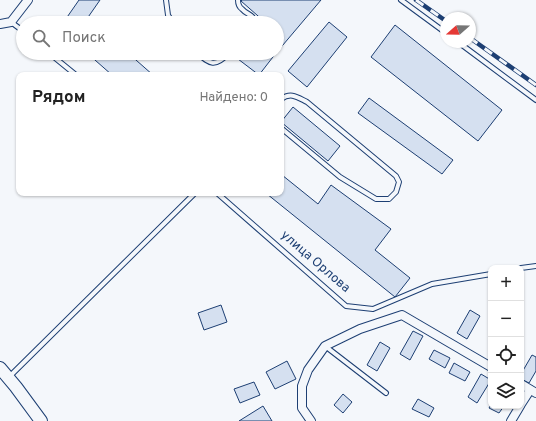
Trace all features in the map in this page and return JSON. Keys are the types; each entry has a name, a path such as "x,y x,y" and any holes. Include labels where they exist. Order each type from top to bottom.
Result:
{"street":[{"path":"0,24 11,22 28,0"},
{"path":"311,421 302,408 302,386 308,370 326,346 360,329 402,315 488,365"},
{"path":"3,375 16,387 41,421"},
{"path":"524,386 533,391 524,401"},
{"path":"511,421 518,409"}],"lane":[{"path":"166,0 168,16"},
{"path":"238,0 241,9 252,16"},
{"path":"401,0 440,29"},
{"path":"11,22 16,26"},
{"path":"466,48 536,100"},
{"path":"58,60 72,72"},
{"path":"206,60 214,63 222,60"},
{"path":"284,97 293,95 307,102 396,176 399,182 396,192 390,199 376,199 340,177 284,130"},
{"path":"3,375 192,196"},
{"name":"улица Орлова","path":"220,196 346,306 373,309 432,284 488,275"},
{"path":"524,268 536,266"},
{"path":"326,346 386,393"}],"building":[{"path":"79,0 100,0 89,16 68,16"},
{"path":"321,0 284,44 284,16 258,16 241,1"},
{"path":"329,22 347,37 307,87 288,71"},
{"path":"395,25 502,110 478,141 371,57"},
{"path":"95,60 136,60 150,72 109,72"},
{"path":"239,60 271,60 261,72 255,72"},
{"path":"369,98 453,160 442,174 358,113"},
{"path":"293,107 340,146 328,161 284,124 284,118"},
{"path":"284,177 318,204 331,185 391,229 375,250 410,278 395,297 269,196 284,196"},
{"path":"221,305 227,322 204,330 198,313"},
{"path":"470,310 480,316 467,339 457,333"},
{"path":"413,331 423,336 410,360 400,354"},
{"path":"380,342 390,348 377,371 367,365"},
{"path":"434,350 450,358 445,368 429,359"},
{"path":"532,355 536,357 536,371 529,383 524,380 524,369"},
{"path":"287,361 296,379 275,389 266,372"},
{"path":"454,363 470,372 465,381 449,373"},
{"path":"481,374 488,378 488,385 477,403 468,397"},
{"path":"254,382 260,395 240,403 234,389"},
{"path":"343,394 352,402 343,413 334,405"},
{"path":"418,399 434,408 429,417 412,409"},
{"path":"263,406 272,421 239,421"},
{"path":"491,409 502,409 499,413"}],"railway":[{"path":"416,0 440,17"},
{"path":"476,42 536,85"}]}
